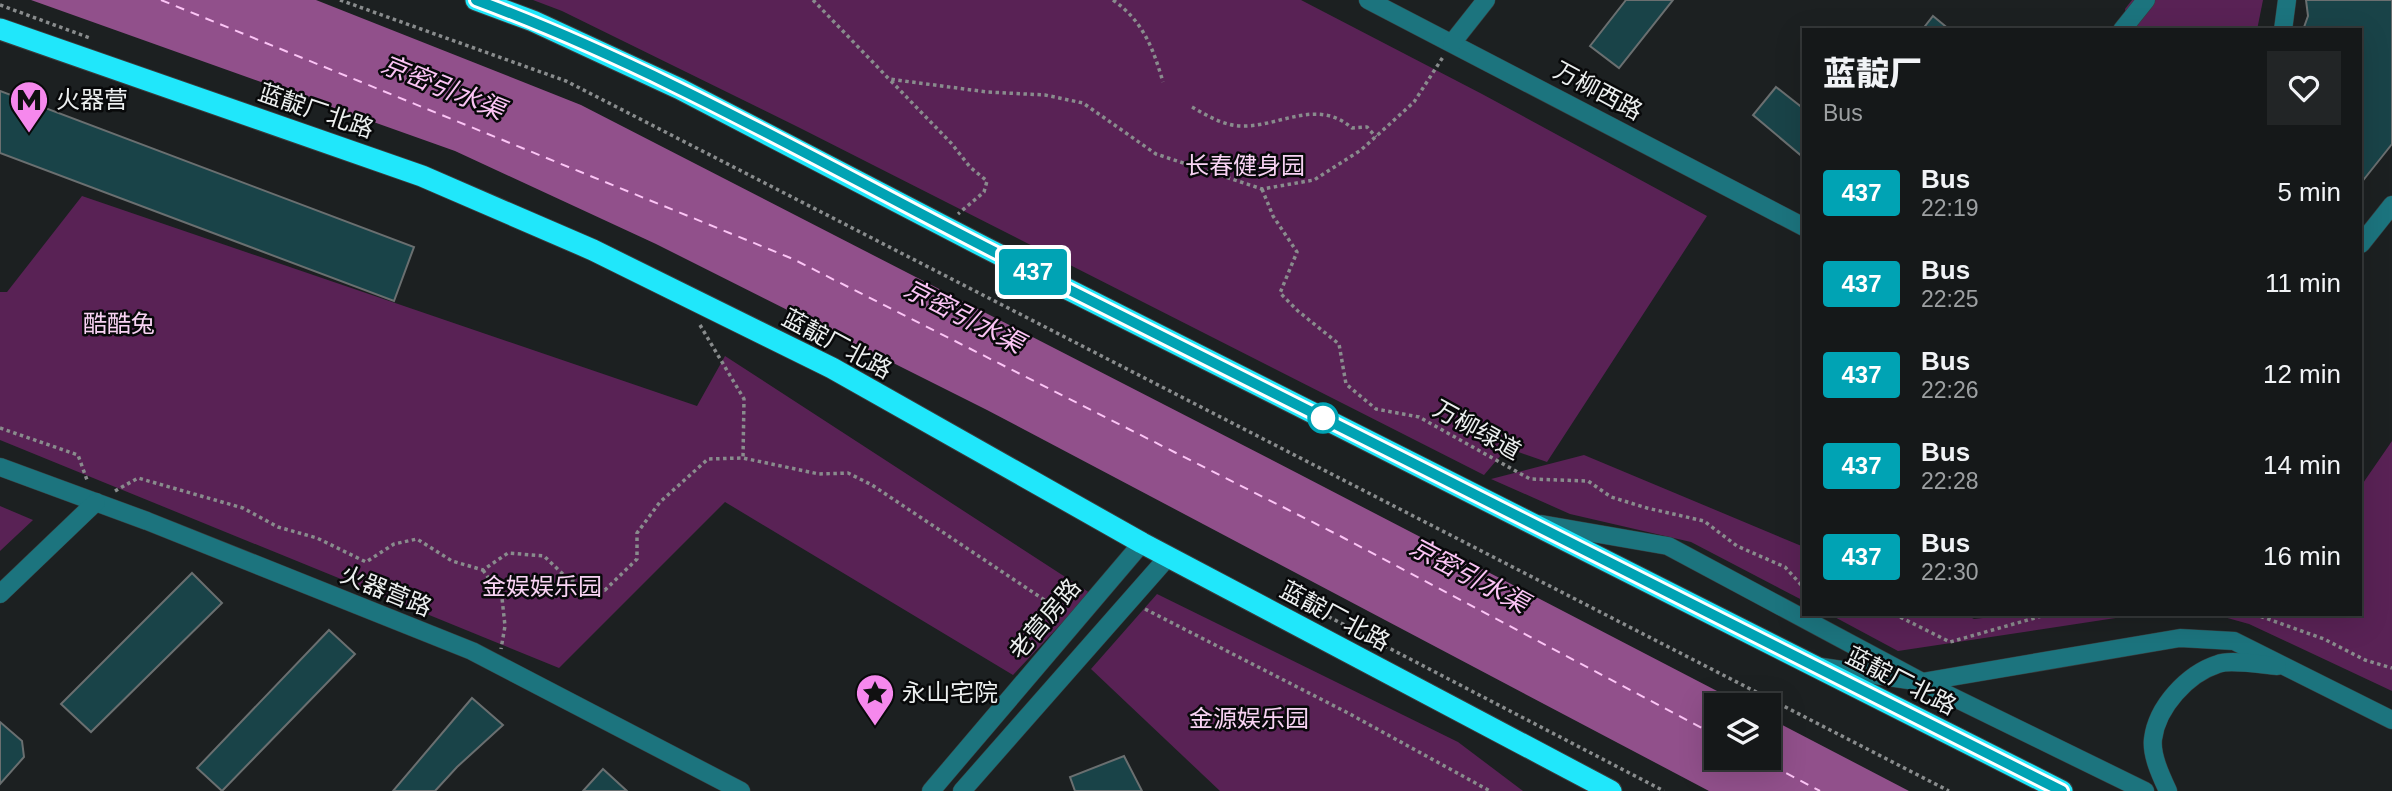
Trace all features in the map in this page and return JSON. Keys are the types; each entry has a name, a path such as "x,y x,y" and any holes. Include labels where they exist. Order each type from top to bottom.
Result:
{"highway":[{"name":"蓝靛厂北路","path":"477,0 534,21 680,89 986,248 2062,791"},
{"name":"蓝靛厂北路","path":"0,29 422,176 593,250 832,368 1142,543 1611,791"}],"street":[{"name":"万柳西路","path":"1368,0 1802,226"},
{"path":"1452,43 1486,0"},
{"path":"2124,28 2146,0"},
{"path":"2283,28 2287,0"},
{"path":"2362,243 2392,205"},
{"name":"火器营路","path":"0,467 96,502 472,651 741,791"},
{"path":"0,594 96,502"},
{"path":"1527,521 1668,546 1922,682 2145,791"},
{"name":"老营房路","path":"931,791 1142,543"},
{"name":"老营房路","path":"962,791 1168,557"},
{"path":"1812,665 1922,682 2180,638 2234,641 2392,720"},
{"path":"2168,791 2160,773 2153,741 2159,715 2186,682 2219,663 2288,666"}],"path":[{"path":"340,0 566,81 1949,791"},
{"path":"813,0 970,167 987,181 984,192 956,215"},
{"path":"1113,0 1125,8 1141,26 1153,48 1163,82"},
{"path":"889,79 987,92 1045,95 1083,103 1156,154 1262,189 1314,180 1361,150 1413,102 1452,43"},
{"path":"1020,94 1020,102"},
{"path":"1192,107 1228,125 1245,126 1308,114 1324,114 1340,118 1352,128 1367,127 1376,137"},
{"name":"万柳绿道","path":"1262,189 1273,216 1297,252 1280,292 1298,311 1339,344 1346,384 1376,409 1419,417 1530,479 1588,481 1611,497 1703,521 1737,546 1785,567 1802,586"},
{"path":"700,324 744,399 743,458"},
{"path":"0,428 78,455 96,502"},
{"path":"483,570 508,553 544,556 569,580 605,590 637,559 637,533 660,502 708,459 743,458 819,474 848,472 872,485 1063,612"},
{"path":"138,478 243,509 278,527 317,538 366,562 394,544 417,539 452,561 483,570 502,598 505,626 499,665"},
{"path":"1130,600 1348,713 1490,791"},
{"path":"1898,616 1950,642 2042,616"},
{"path":"2260,616 2324,639 2365,660 2392,668"}],"green space":[{"name":"长春健身园","path":"533,0 1301,0 1707,216 1547,462 1507,448 1484,475 800,128 562,11"},
{"path":"2132,0 2263,0 2257,28 2130,28 2125,9"},
{"path":"82,196 697,406 725,356 1090,593 1013,675 725,502 559,668 0,440 0,292 7,292"},
{"path":"2392,441 2392,691 2249,624 2220,616 2362,616 2362,485"},
{"path":"1584,455 1802,546 1802,600 1691,542 1570,514 1491,479"},
{"path":"0,506 33,520 0,551"},
{"name":"金源娱乐园","path":"1157,594 1458,742 1523,791 1220,791 1091,669"},
{"path":"1833,616 1968,616 1974,619 2000,616 2129,616 1898,651"}],"water":[{"name":"京密引水渠","path":"31,0 316,0 581,105 1721,693 1704,693 1704,770 1781,770 1781,724 1909,791 1709,791 987,410 656,244 455,151"}],"building":[{"path":"1626,0 1673,0 1619,68 1590,46"},
{"path":"2306,0 2392,0 2392,144 2362,182 2362,28 2304,28 2308,16"},
{"path":"1933,16 1948,28 1924,28"},
{"path":"1776,87 1802,107 1802,156 1753,115"},
{"path":"0,91 414,247 394,301 0,153"},
{"path":"192,573 222,603 91,732 61,704"},
{"path":"329,630 355,654 222,791 197,768"},
{"path":"472,698 503,725 435,791 393,791"},
{"path":"0,722 22,741 24,757 0,784"},
{"path":"1124,756 1142,791 1075,791 1070,777"},
{"path":"603,769 627,791 583,791"}],"ferry route":[{"path":"161,0 793,259 1342,537 1704,729"},
{"path":"1781,770 1820,791"}],"bus line":[{"name":"437","path":"476,0 534,21 680,89 986,248 2062,791"}],"place":[{"name":"火器营","path":"29,134"},
{"name":"永山宅院","path":"875,727"}],"park label":[{"name":"酷酷兔","path":"119,324"},
{"name":"金娱娱乐园","path":"542,587"}]}
